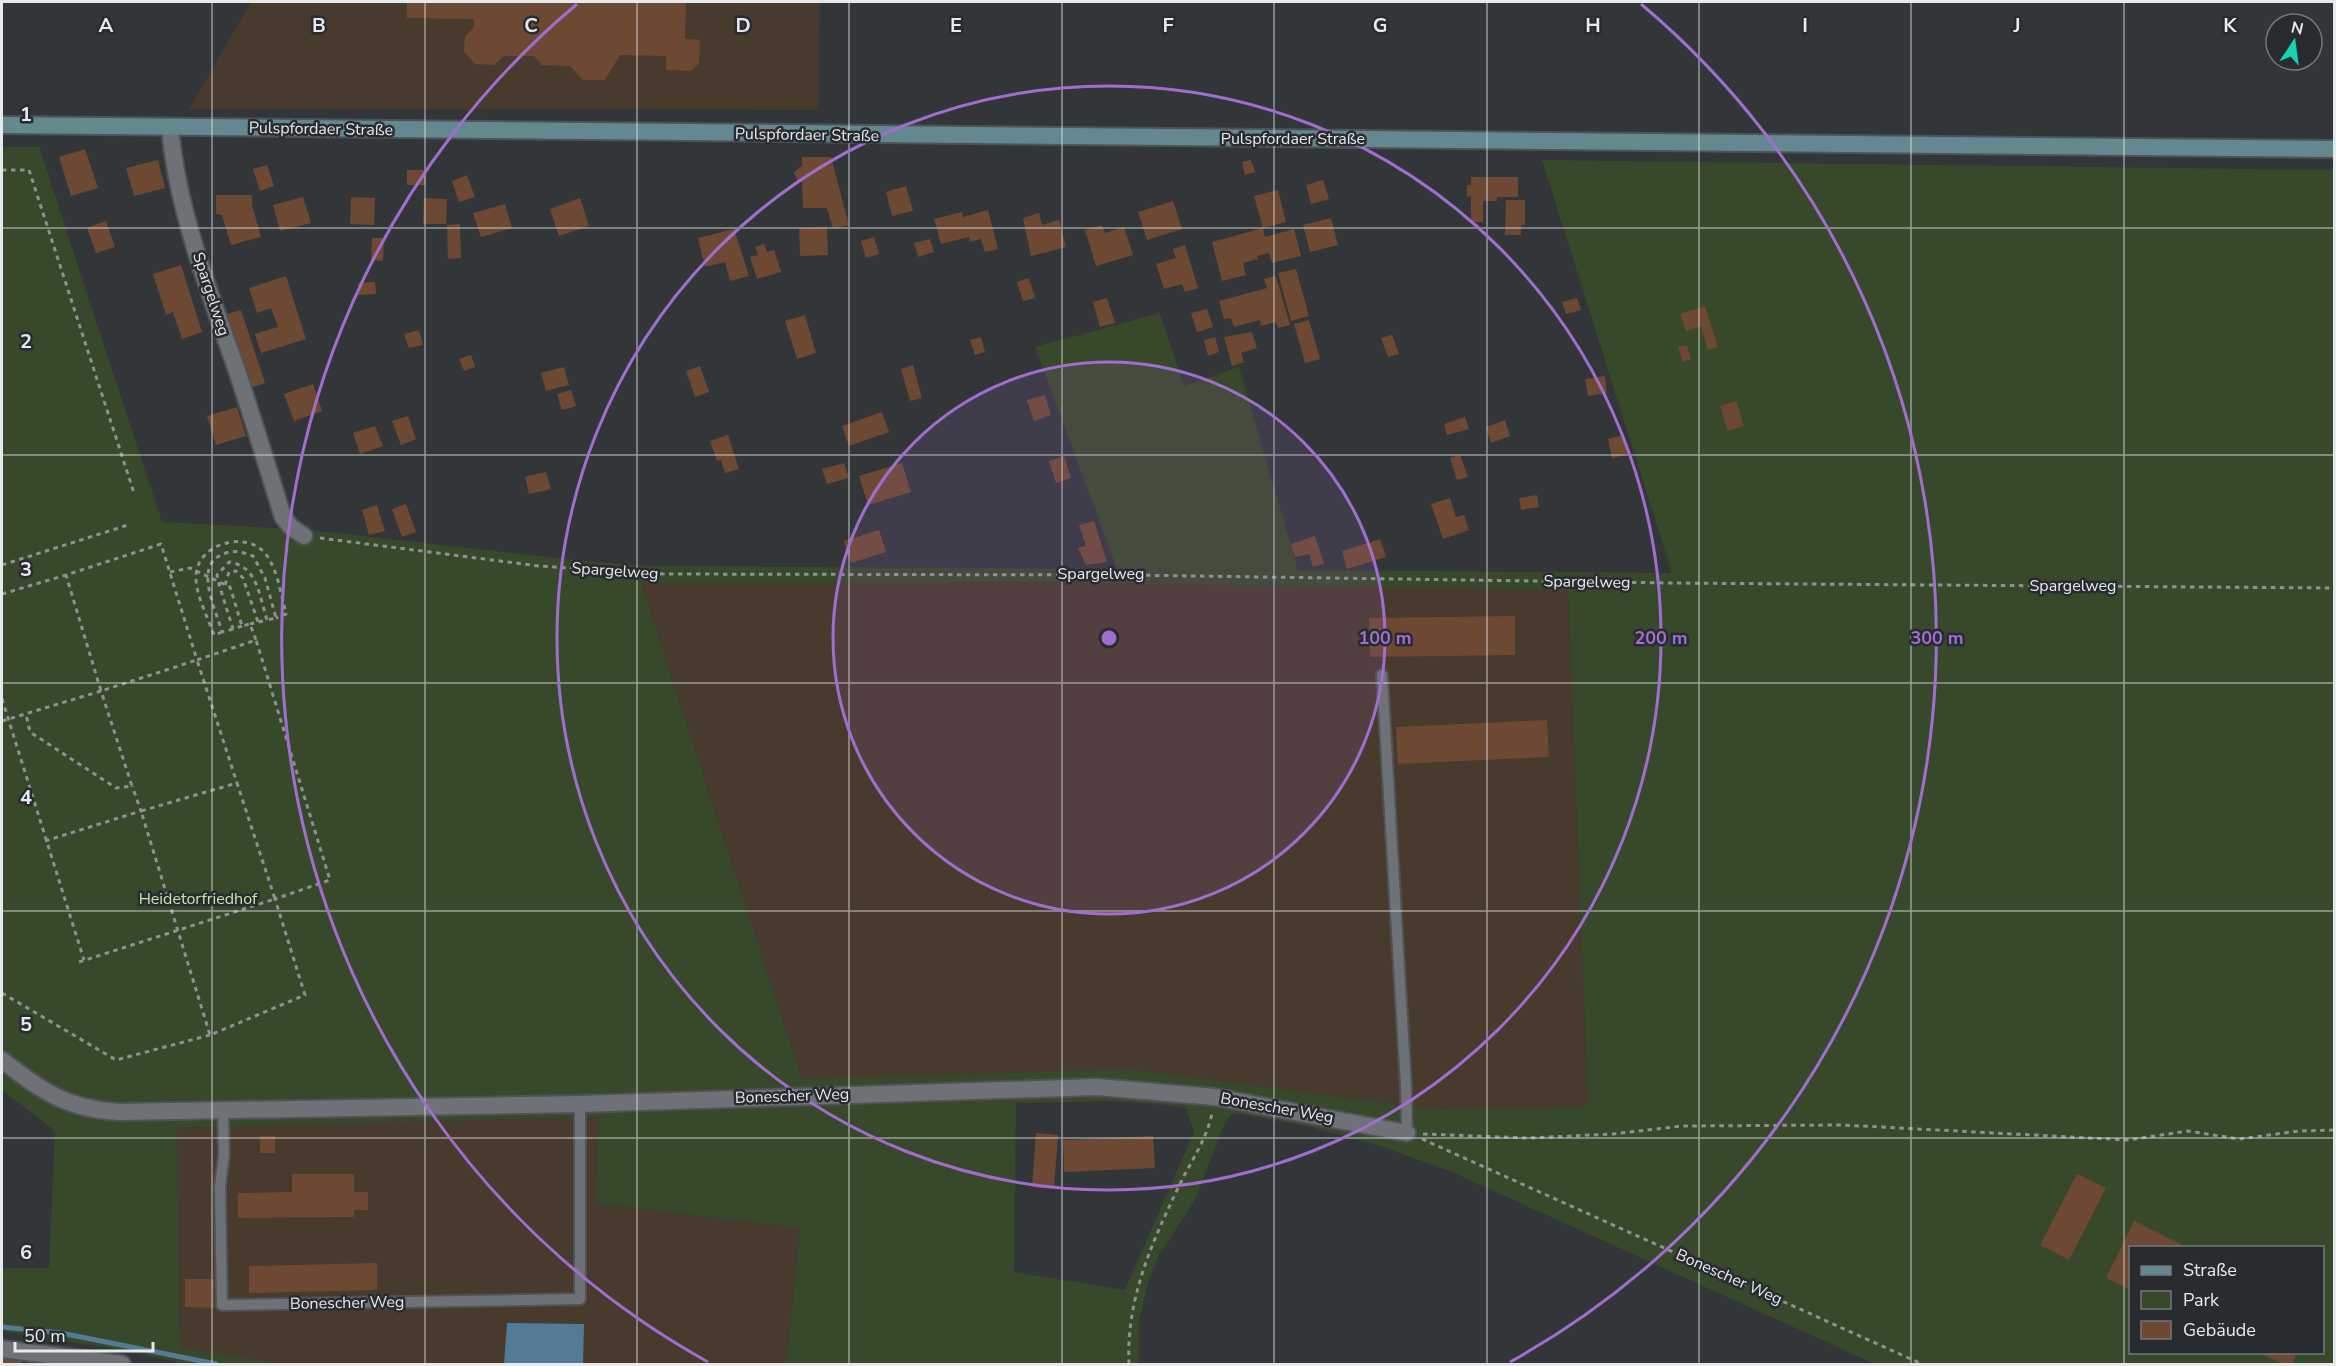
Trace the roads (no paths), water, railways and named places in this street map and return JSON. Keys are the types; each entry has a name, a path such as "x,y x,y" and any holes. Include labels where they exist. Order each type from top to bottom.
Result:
{"main road":[{"name":"Pulspfordaer Straße","path":"2,125 2334,149"}],"street":[{"name":"Spargelweg","path":"170,127 172,147 189,225 283,517 291,527 304,536"},
{"name":"Bonescher Weg","path":"2,1060 40,1089 78,1107 119,1112 580,1104 1097,1087 1215,1096 1407,1133"},
{"path":"2,1349 122,1365"}],"lane":[{"path":"1382,675 1407,1086 1407,1133"},
{"name":"Bonescher Weg","path":"223,1111 224,1155 220,1186 222,1305 580,1299 580,1104"}],"water":[{"path":"507,1323 584,1324 583,1364 504,1364"}],"waterway":[{"path":"2,1327 61,1333 216,1364"}],"park label":[{"name":"Heidetorfriedhof","path":"198,899"}]}
